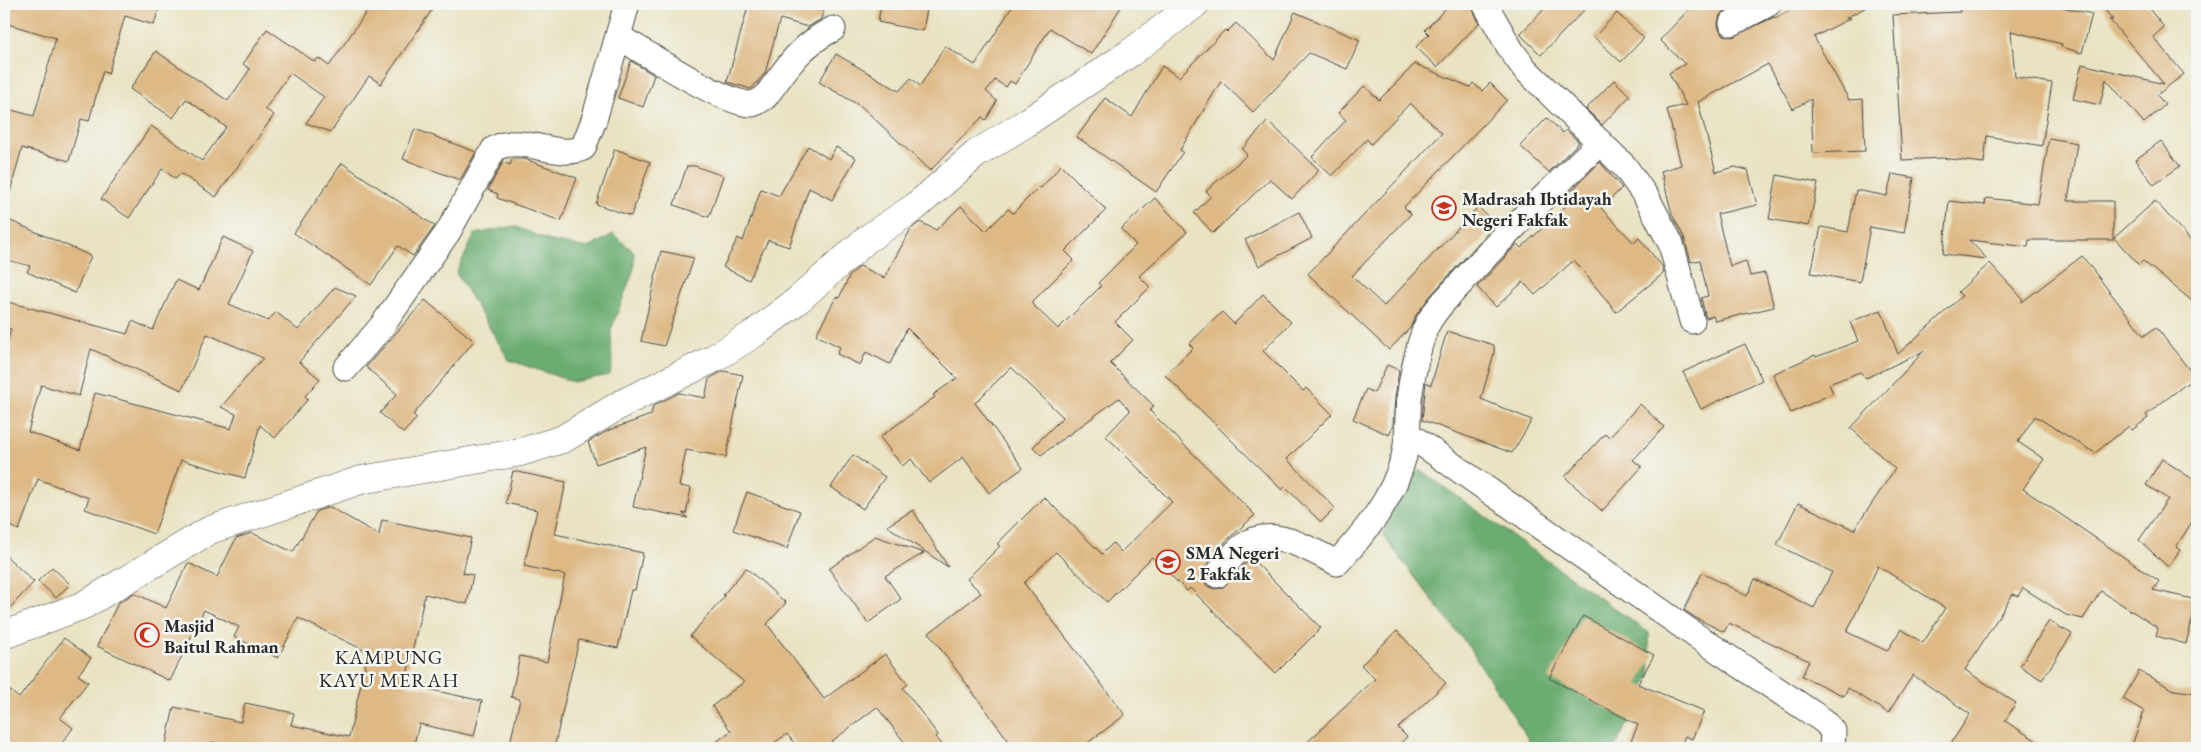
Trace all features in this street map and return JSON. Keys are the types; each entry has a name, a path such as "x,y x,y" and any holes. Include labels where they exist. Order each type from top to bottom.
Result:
{"main road":[{"path":"4,634 84,605 210,530 361,480 521,452 563,439 623,404 712,359 755,333 798,300 867,239 915,207 976,154 1026,123 1122,58 1195,4"}],"street":[{"path":"346,368 382,326 448,232 494,149 505,144 514,143 578,151 583,148 594,120 627,4"},
{"path":"1485,4 1511,50 1525,69 1625,167 1647,198 1671,244 1692,321"},
{"path":"1732,23 1768,4"},
{"path":"619,37 691,80 741,102 752,104 765,97 801,50 816,38 833,29"},
{"path":"1217,575 1243,546 1266,537 1296,542 1336,563 1364,533 1386,501 1404,456 1408,434 1409,399 1426,328 1437,310 1481,260 1600,142"},
{"path":"1408,434 1695,635 1824,722 1833,731 1832,748"}],"green space":[{"path":"514,226 551,241 588,248 613,234 634,252 634,269 611,330 612,364 610,375 573,382 509,360 456,273 475,234"},
{"path":"1419,469 1649,633 1650,676 1615,748 1534,748 1470,649 1383,536 1400,489"}],"building":[{"path":"4,4 160,4 154,25 125,16 108,74 103,71 89,121 81,119 69,161 22,148 10,192 4,191 4,108 34,116 56,38 4,23"},
{"path":"372,4 436,4 381,84 369,76 331,132 306,123 324,97 290,73 265,109 274,115 216,197 180,173 176,179 162,169 129,218 101,199 151,126 202,161 226,127 186,99 173,118 130,89 156,51 228,101 250,69 243,64 267,29 315,62 318,58 329,66"},
{"path":"746,4 825,4 821,19 808,27 780,19 765,73 751,89 727,82 747,10"},
{"path":"881,4 928,4 923,31 878,22"},
{"path":"1014,4 1123,4 1091,54 1050,28 1015,84 1010,81 1006,87 995,80 986,91 997,101 986,120 982,117 930,171 862,107 819,82 836,54 899,91 911,78 920,86 945,46 975,65"},
{"path":"1450,4 1471,4 1479,23 1437,67 1416,47 1429,34 1425,30"},
{"path":"1549,4 1590,4 1541,55 1520,34"},
{"path":"1694,4 1728,4 1731,7 1720,15 1718,23 1719,29 1724,35 1732,37 1803,4 1872,4 1846,18 1851,18 1814,37 1849,100 1863,99 1865,151 1813,153 1811,99 1793,109 1768,64 1698,102 1716,172 1735,167 1748,170 1757,205 1717,214 1730,266 1746,261 1750,276 1765,273 1774,307 1715,321 1713,316 1706,318 1701,298 1708,296 1700,260 1691,262 1684,237 1672,214 1661,171 1681,165 1667,109 1686,105 1669,73 1685,64 1660,40"},
{"path":"1959,4 2050,4 2092,14 2082,53 2061,47 2062,44 2011,31 2015,77 2052,83 2042,146 1987,136 1984,163 1942,158 1902,160 1893,15 1960,12"},
{"path":"2100,4 2145,4 2164,27 2153,37 2184,74 2157,95 2165,105 2144,123 2106,79 2100,105 2073,99 2082,64 2164,84 2109,19 2113,20"},
{"path":"1295,12 1360,40 1347,69 1309,53 1253,112 1221,81 1180,150 1183,152 1156,192 1077,137 1105,98 1132,117 1162,66 1179,77 1225,30 1227,32 1236,23 1274,60"},
{"path":"1617,13 1644,38 1621,62 1594,37"},
{"path":"631,61 654,75 643,107 618,98"},
{"path":"1415,64 1470,87 1473,83 1482,91 1490,83 1507,100 1404,207 1411,214 1352,276 1384,306 1478,207 1496,224 1431,295 1416,315 1410,328 1389,350 1308,274 1442,133 1410,103 1371,144 1367,139 1332,176 1312,157 1346,120 1338,113 1364,86 1379,100"},
{"path":"1614,80 1630,96 1602,125 1586,109"},
{"path":"1547,118 1563,133 1566,130 1579,142 1549,172 1520,146"},
{"path":"1268,121 1319,170 1292,199 1270,179 1213,233 1194,213 1211,196 1206,191 1247,155 1242,149"},
{"path":"415,129 476,152 460,180 403,159"},
{"path":"2049,138 2077,143 2068,201 2113,201 2113,240 2029,240 2028,247 1969,240 1987,259 1943,254 1949,201 1985,205 1986,198 2038,204"},
{"path":"2161,141 2180,166 2154,185 2135,160"},
{"path":"808,146 829,159 836,147 856,158 832,200 809,188 789,247 768,240 749,280 723,267 738,238 743,241 761,189 779,196"},
{"path":"615,149 650,162 631,216 596,204"},
{"path":"512,159 525,159 577,178 561,221 497,198 498,194 488,190 503,162 510,165"},
{"path":"1600,162 1622,188 1601,208 1634,243 1639,238 1662,266 1664,273 1616,312 1574,260 1535,295 1523,282 1496,307 1477,287 1517,244 1521,248 1565,207 1574,196 1570,192"},
{"path":"342,163 435,226 413,256 398,246 371,285 294,233"},
{"path":"1061,165 1106,210 1065,251 1074,260 1031,303 1058,329 1101,286 1098,283 1136,245 1121,229 1155,198 1187,232 1139,276 1150,287 1115,322 1133,340 1110,363 1154,406 1150,411 1255,515 1225,542 1206,566 1203,573 1207,586 1214,589 1222,588 1251,558 1321,628 1276,673 1190,588 1187,591 1152,557 1107,602 1056,552 1024,583 1125,715 1081,748 1014,748 929,633 981,593 967,579 1000,546 997,544 1044,497 1102,554 1113,543 1121,552 1172,502 1106,436 1130,411 1119,398 1041,455 1033,447 1063,417 1011,367 975,403 1023,468 989,493 963,457 929,483 911,459 902,466 880,437 935,397 933,395 957,378 907,328 890,364 866,352 860,365 837,354 840,347 816,335 836,297 839,298 850,275 860,266 884,278 911,229 920,222 936,230 961,206 986,231 1008,209 1013,213 1039,187 1041,188"},
{"path":"687,166 695,166 723,176 709,217 674,205"},
{"path":"1892,174 1914,178 1904,233 1870,227 1860,282 1811,273 1821,227 1848,232 1856,190 1887,196"},
{"path":"1777,175 1818,183 1809,226 1769,219"},
{"path":"2155,201 2197,247 2197,305 2143,261 2139,265 2114,238"},
{"path":"1299,212 1312,238 1259,266 1245,240"},
{"path":"4,218 91,256 75,293 27,272 30,266 4,259"},
{"path":"223,237 253,251 229,304 268,321 276,312 298,330 335,287 356,296 299,362 320,379 305,396 308,399 275,438 260,425 245,478 181,460 154,534 85,509 89,498 38,479 19,530 4,524 4,356 11,329 4,327 4,316 8,302 127,334 132,321 153,330 176,280 199,290","holes":["207,334 263,358 221,407 236,414 231,429 95,393 80,450 28,432 41,385 79,396 91,349 182,390"]},
{"path":"661,251 694,258 664,346 641,341"},
{"path":"2082,256 2144,336 2156,327 2195,377 2146,415 2148,418 2132,430 2129,426 2095,453 2035,416 2018,442 2044,459 2023,489 2159,581 2153,590 2197,600 2186,644 2156,636 2158,628 2101,591 2083,619 2066,615 2023,588 2018,596 2013,594 1965,670 2016,703 2005,721 2048,748 1948,748 1970,714 1913,675 1888,713 1848,688 1844,696 1802,676 1809,661 1729,623 1724,632 1684,610 1702,573 1747,596 1755,579 1814,608 1832,572 1777,545 1798,503 1854,530 1895,469 1851,428 1924,351 1866,378 1860,372 1829,384 1833,393 1791,413 1773,374 1815,355 1816,357 1858,341 1850,322 1881,310 1898,354 1962,296 1958,292 1990,263 2022,298 2022,302","holes":["1878,566 1945,608 1923,643 1901,629 1887,651 1847,632"]},
{"path":"1263,294 1291,322 1263,351 1303,391 1306,388 1332,414 1287,459 1335,508 1321,522 1285,487 1282,490 1165,375 1193,348 1189,344 1222,312 1234,324"},
{"path":"425,300 474,341 413,415 417,418 403,433 380,413 397,394 366,367"},
{"path":"1447,331 1494,345 1494,353 1481,399 1532,420 1512,453 1422,420 1426,382 1431,385"},
{"path":"1745,344 1762,380 1701,409 1683,372"},
{"path":"1387,365 1399,370 1393,425 1389,435 1353,419 1366,389 1374,393"},
{"path":"723,371 743,375 726,457 686,450 679,486 691,488 686,514 682,513 688,518 633,507 646,447 596,464 588,442 609,430 651,415 653,406 679,393 705,398 709,379"},
{"path":"1640,404 1664,427 1633,460 1642,467 1602,511 1565,477 1605,434 1609,438"},
{"path":"853,455 885,477 863,509 831,487"},
{"path":"2162,459 2197,482 2197,514 2176,547 2180,550 2168,567 2139,540 2168,499 2146,485"},
{"path":"513,471 566,482 555,534 643,553 635,590 631,590 618,648 579,640 554,748 509,748 520,699 511,697 520,656 547,662 565,575 524,566 537,510 506,503"},
{"path":"747,492 800,511 787,549 733,530"},
{"path":"330,507 379,535 382,520 471,538 463,573 473,575 467,604 425,594 405,684 482,701 474,736 419,724 413,748 243,748 212,742 210,748 165,748 174,707 241,722 245,703 294,713 291,725 349,737 368,652 298,618 278,658 234,637 239,627 204,610 170,681 97,646 118,603 134,593 166,608 188,563 217,577 236,538 252,533 293,552 317,511"},
{"path":"913,510 948,567 887,526"},
{"path":"875,536 924,553 885,576 901,599 868,623 829,569"},
{"path":"4,554 34,582 4,614"},
{"path":"52,567 70,584 56,598 38,581"},
{"path":"746,568 786,603 767,624 824,699 885,654 908,684 903,688 938,735 936,737 945,748 909,748 877,707 823,748 798,748 787,734 767,748 708,748 731,731 712,706 744,682 690,636 725,596 723,595"},
{"path":"1583,616 1654,655 1638,684 1704,711 1692,739 1685,736 1680,748 1628,748 1638,725 1549,678"},
{"path":"2049,621 2072,634 2042,680 2020,666"},
{"path":"1397,631 1446,683 1398,728 1407,737 1395,748 1301,748 1375,679 1361,665"},
{"path":"64,638 91,658 78,675 88,682 60,718 73,728 58,748 4,748 4,686 19,698"},
{"path":"2139,671 2174,690 2197,693 2197,748 2131,748 2144,711 2123,699"}],"place":[{"name":"Madrasah Ibtidayah Negeri Fakfak","path":"1444,208"},
{"name":"SMA Negeri 2 Fakfak","path":"1168,562"},
{"name":"Masjid Baitul Rahman","path":"147,635"}],"district":[{"name":"KAMPUNG KAYU MERAH","path":"389,668"}]}
